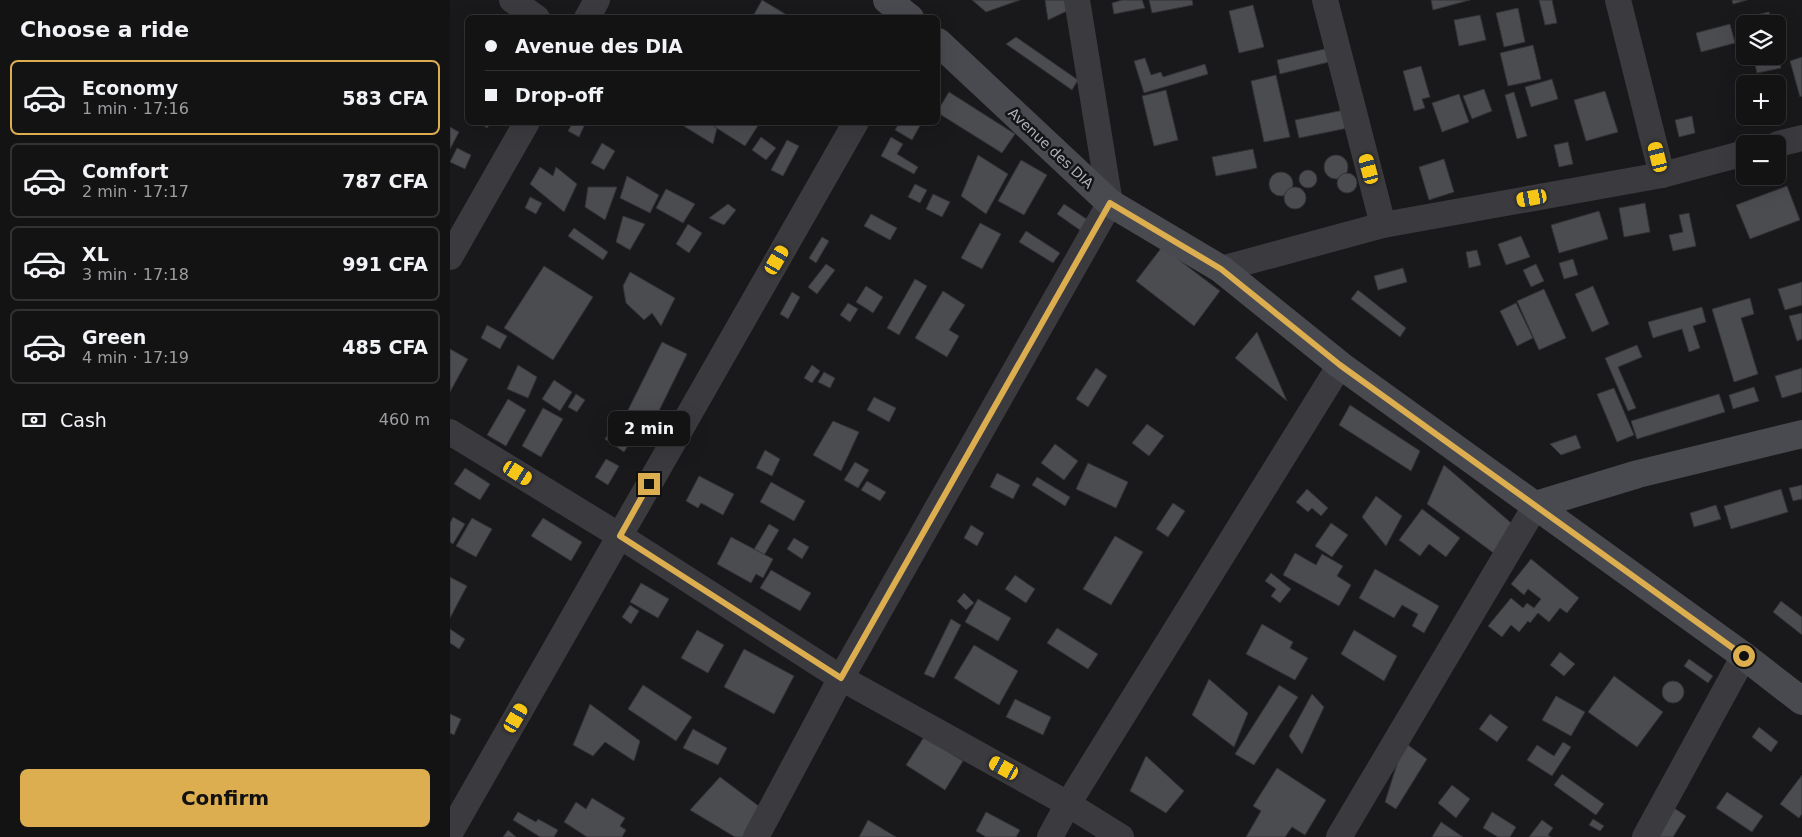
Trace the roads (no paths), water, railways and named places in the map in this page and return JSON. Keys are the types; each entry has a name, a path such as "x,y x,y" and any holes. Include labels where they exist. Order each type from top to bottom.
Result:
{"street":[{"path":"512,0 533,15"},
{"path":"589,15 597,0"},
{"path":"887,0 906,15"},
{"path":"756,837 841,678 1110,203 1077,0"},
{"path":"1325,0 1383,225"},
{"path":"1618,0 1662,175"},
{"name":"Avenue des DIA","path":"940,44 1110,203 1221,269 1340,365 1744,656 1802,701"},
{"path":"450,257 458,224 525,125"},
{"path":"450,833 854,125"},
{"path":"1786,142 1802,138"},
{"path":"1221,269 1383,225 1662,175 1736,155"},
{"path":"1050,837 1068,804 1340,365"},
{"path":"450,432 620,536 841,678 1068,804 1121,837"},
{"path":"1339,837 1536,505 1638,474 1802,434"},
{"path":"1645,837 1744,656"}]}
